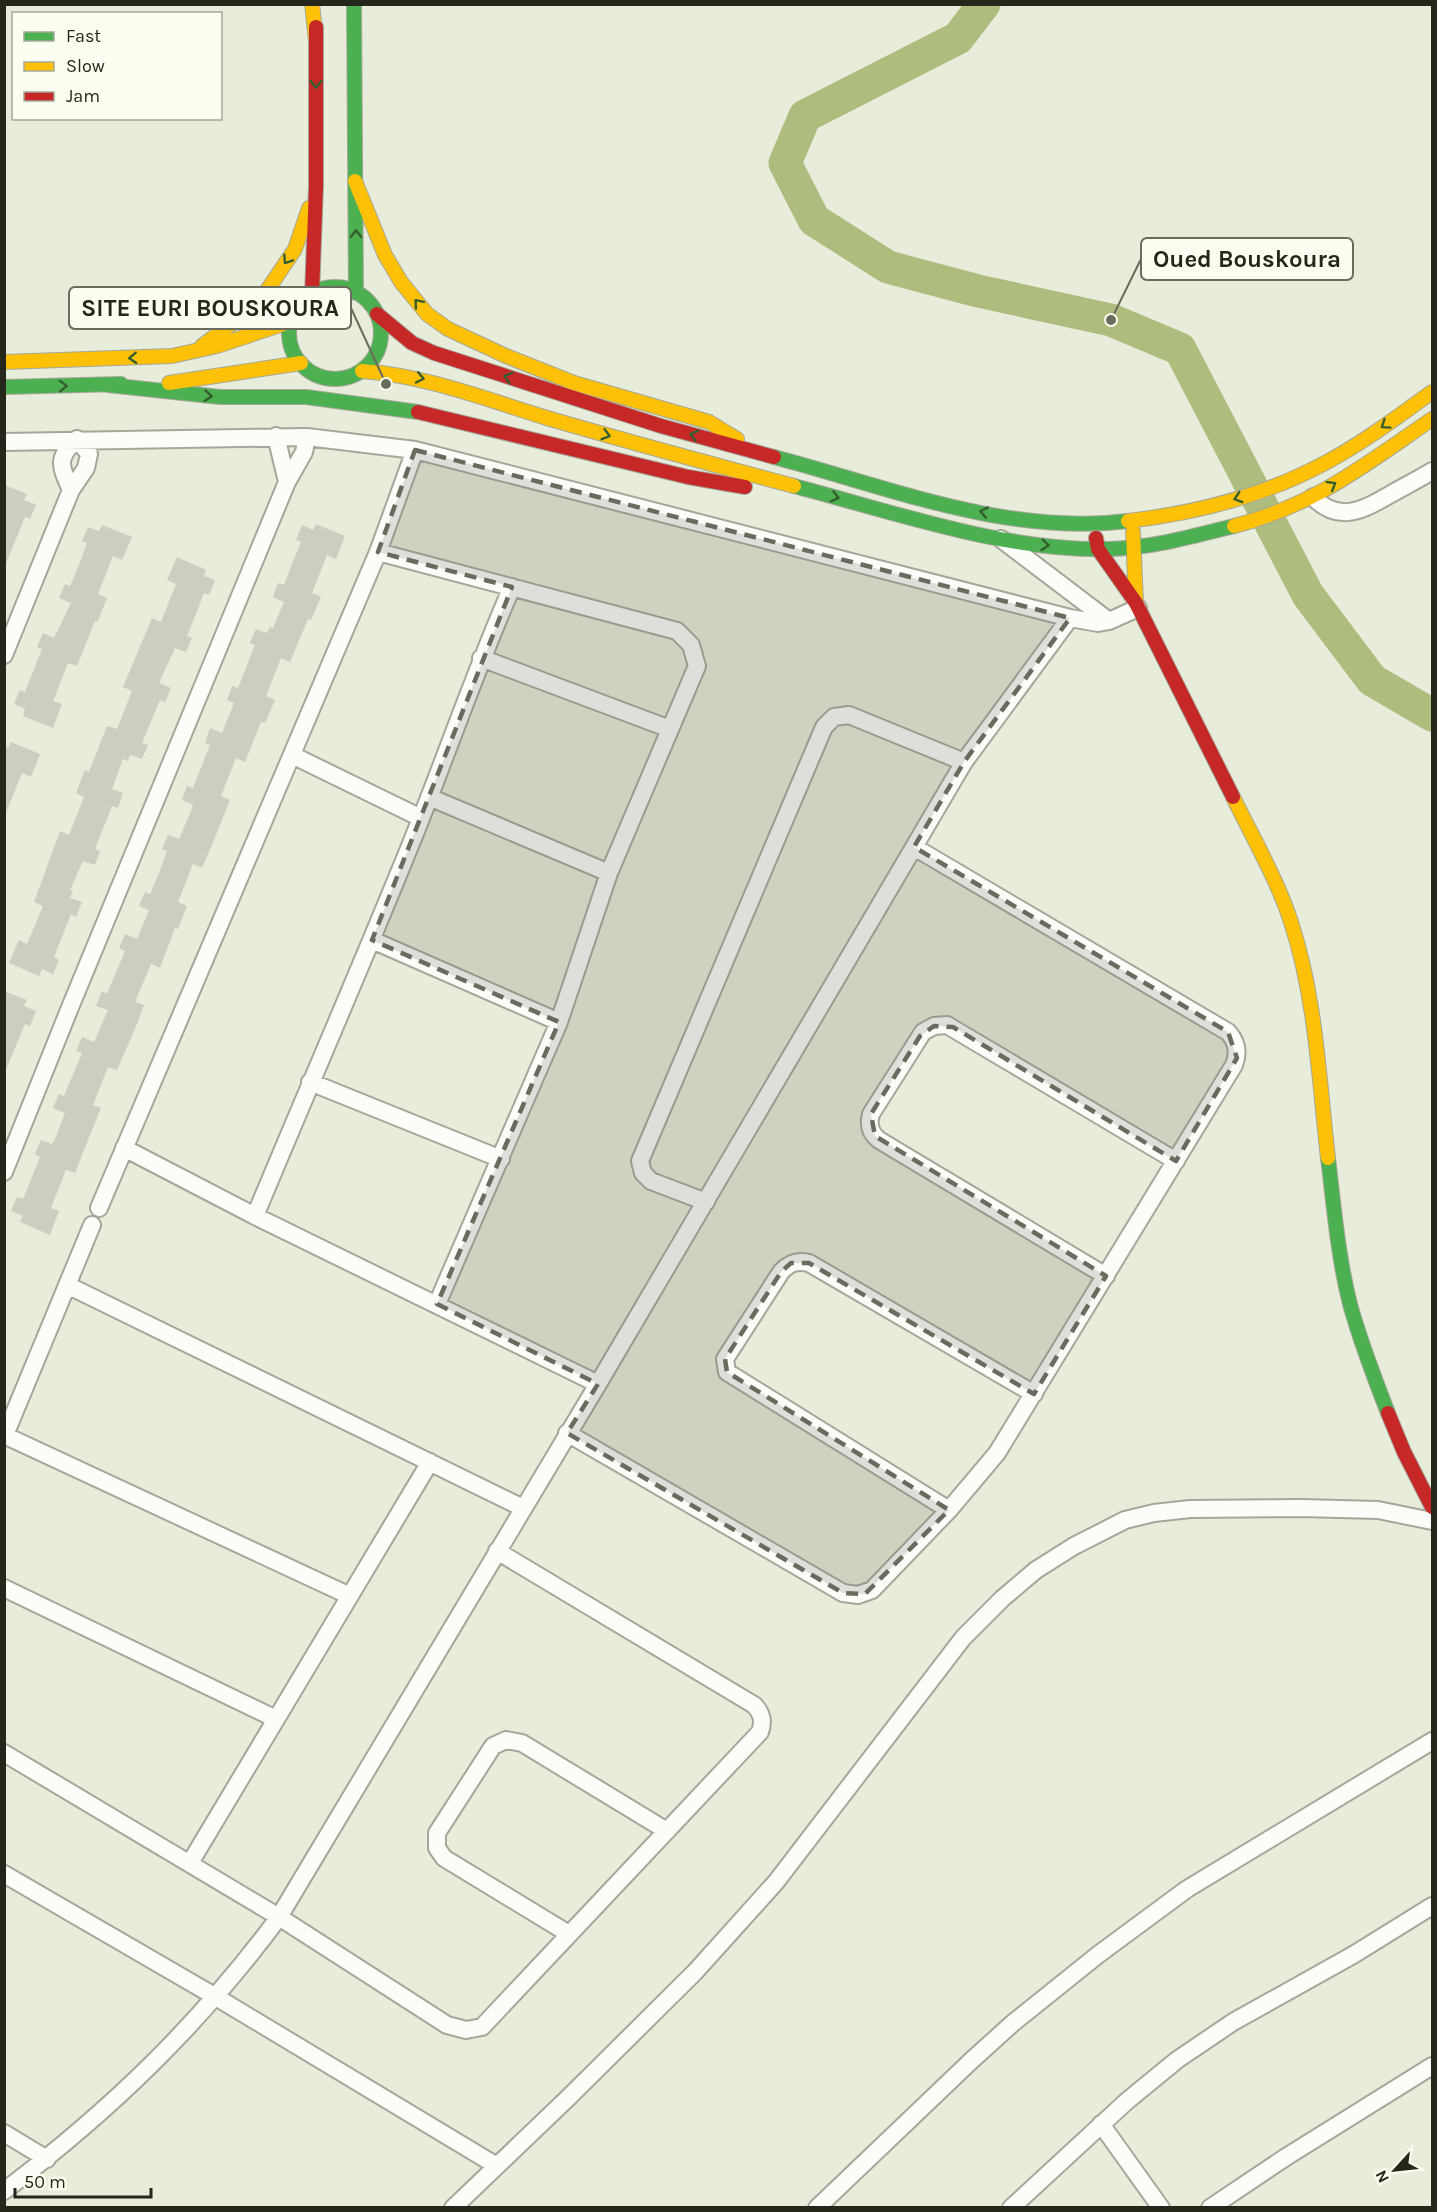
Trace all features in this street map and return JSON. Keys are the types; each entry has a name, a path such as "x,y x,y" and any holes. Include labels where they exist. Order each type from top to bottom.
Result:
{"main road":[{"path":"312,294 316,186 314,4"},
{"path":"354,4 356,292"},
{"path":"355,181 385,255 401,282 428,314 448,329 506,356 574,383 709,422 756,452"},
{"path":"195,352 228,324 258,304 295,249 316,186"},
{"path":"377,314 380,325 380,343 374,358 362,371 346,378 330,379 314,374 301,363 291,343 292,321 298,307 312,294 331,288 342,288 356,292 377,314 406,338 434,354 662,426 954,506 1063,524 1132,520 1208,508 1268,489 1328,462 1432,392"},
{"path":"4,362 172,356 195,352 292,321"},
{"path":"4,387 166,383 301,363"},
{"path":"362,371 383,372 428,380 562,423 1000,539 1040,545 1098,549 1135,547 1221,529 1281,512 1313,497 1432,420"},
{"path":"108,385 220,397 306,397 423,413 688,477 778,492 813,491"},
{"path":"1132,520 1137,605"},
{"path":"1095,523 1098,549 1137,605 1290,914 1304,967 1310,1002 1335,1218 1350,1303 1375,1381 1404,1452 1432,1507"}],"street":[{"path":"276,436 287,482"},
{"path":"4,1172 287,482 304,452 306,436"},
{"path":"4,442 306,436 416,450 1070,618 1098,623 1109,621 1137,605"},
{"path":"4,655 71,490 86,468 89,454 77,439"},
{"path":"71,490 63,473 62,461 64,451 77,439"},
{"path":"99,1208 378,552 416,450"},
{"path":"1313,497 1328,508 1348,512 1359,511 1432,471"},
{"path":"1000,539 1109,621"},
{"path":"378,552 677,631 691,645 697,666 609,873 559,1022 436,1304"},
{"path":"255,1216 372,939 421,818 481,658 512,587"},
{"path":"4,2192 47,2159 124,2093 158,2060 216,1997 279,1917 706,1202 964,762 1070,618"},
{"path":"481,658 670,729"},
{"path":"706,1202 651,1181 643,1173 640,1161 824,727 834,717 849,715 964,762"},
{"path":"292,755 421,818"},
{"path":"429,797 609,873"},
{"path":"567,1433 843,1593 866,1594 878,1586 949,1510 997,1453 1234,1065 1237,1050 1233,1037 1228,1032 914,847"},
{"path":"372,939 559,1022"},
{"path":"1106,1276 879,1140 870,1126 871,1114 920,1036 934,1026 947,1025 1176,1161"},
{"path":"310,1082 501,1159"},
{"path":"124,1148 255,1216 598,1384"},
{"path":"92,1225 5,1435 350,1596"},
{"path":"949,1510 727,1372 725,1359 782,1272 791,1263 809,1263 1034,1394"},
{"path":"68,1285 523,1508"},
{"path":"190,1863 430,1462"},
{"path":"453,2208 569,2097 709,1955 776,1882 963,1638 1003,1598 1036,1570 1074,1546 1125,1520 1154,1513 1201,1509 1378,1510 1432,1521"},
{"path":"4,1753 279,1917 447,2025 466,2030 482,2027 760,1732 762,1720 758,1709 497,1551"},
{"path":"4,1588 276,1719"},
{"path":"569,1934 444,1858 437,1848 437,1833 493,1746 506,1740 522,1743 667,1831"},
{"path":"817,2208 1013,2023 1107,1947 1187,1889 1432,1741"},
{"path":"4,1874 216,1997 497,2166"},
{"path":"1011,2208 1152,2080 1214,2035 1264,2004 1353,1955 1432,1906"},
{"path":"1210,2208 1432,2066"},
{"path":"1101,2124 1161,2208"},
{"path":"4,2133 47,2159"}],"highlighted area":[{"path":"415,450 1070,618 964,762 914,847 1228,1032 1237,1058 1176,1161 953,1027 934,1026 920,1036 871,1114 875,1136 1106,1276 1034,1394 809,1263 791,1263 781,1272 725,1359 727,1372 949,1510 865,1594 843,1593 567,1433 598,1384 437,1304 559,1022 372,940 512,587 378,552"}],"building":[{"path":"4,485 27,494 24,500 36,505 30,519 25,517 5,566"},
{"path":"316,524 345,536 336,559 327,555 312,593 321,597 311,620 308,619 290,662 281,658 266,696 275,700 265,723 261,722 245,762 236,758 221,796 230,800 202,868 193,864 178,902 187,906 178,929 175,928 160,968 151,964 135,1002 144,1005 117,1070 108,1067 93,1105 101,1108 75,1173 66,1170 51,1208 59,1211 50,1235 20,1222 23,1216 11,1211 17,1197 23,1199 40,1157 35,1154 41,1140 52,1144 55,1139 65,1113 53,1108 59,1094 64,1096 82,1053 76,1051 82,1037 94,1042 108,1010 96,1006 102,991 107,994 125,951 119,948 125,934 137,939 149,910 139,906 145,892 150,894 159,873 167,851 162,849 168,835 179,839 191,811 193,805 182,800 187,786 193,788 210,745 205,743 210,728 222,733 234,703 227,700 232,686 238,688 255,645 250,643 256,629 267,633 270,627 273,628 284,602 273,597 278,583 284,585 301,542 296,540 302,525 313,530"},
{"path":"102,525 132,537 122,560 113,556 98,594 107,598 77,666 68,663 53,701 62,704 53,728 23,716 25,709 14,704 20,690 25,692 42,649 37,647 43,633 54,638 71,603 59,598 65,584 70,586 79,565 87,543 82,541 88,527 99,531"},
{"path":"177,557 206,570 204,576 215,580 209,595 204,593 187,636 192,638 186,652 175,648 159,683 171,688 165,702 160,700 142,743 148,745 142,759 130,755 128,761 123,759 112,789 123,793 118,808 112,806 95,849 100,851 95,865 83,861 70,890 73,891 70,898 82,902 76,917 71,914 54,957 59,960 53,974 42,969 39,976 9,963 19,940 27,944 43,906 34,902 60,831 69,835 84,797 76,793 85,770 89,772 107,726 117,729 132,691 123,687 152,618 161,622 176,584 167,580"},
{"path":"11,742 40,754 31,777 22,773 5,815 4,746 8,748"},
{"path":"4,991 27,1000 24,1006 36,1011 30,1026 25,1024 5,1072"}],"waterway":[{"path":"984,4 958,38 805,116 785,163 814,220 888,267 978,291 1111,320 1180,349 1308,595 1372,680 1432,715"}],"traffic: fast":[{"path":"354,4 356,293"},
{"path":"335,287 352,291 367,301 377,316 381,333 377,350 367,365 352,375 335,379 318,375 303,365 293,350 289,333 293,316 303,301 318,291 335,287"},
{"path":"4,387 121,384"},
{"path":"108,385 220,397 306,397 418,412"},
{"path":"774,457 948,506 993,515 1038,522 1083,524 1128,521"},
{"path":"794,486 950,528 1031,544 1070,548 1109,549 1141,546 1173,541 1234,526"},
{"path":"1328,1158 1339,1250 1350,1304 1388,1413"}],"traffic: slow":[{"path":"312,4 316,41"},
{"path":"355,181 385,255 401,282 427,314 448,329 506,356 574,383 709,422 737,439"},
{"path":"202,346 258,304 295,249 309,208"},
{"path":"4,362 172,356 217,346 292,321"},
{"path":"169,383 301,363"},
{"path":"362,371 433,383 578,427 794,486"},
{"path":"1128,521 1204,508 1254,494 1302,475 1353,447 1432,392"},
{"path":"1234,526 1290,507 1315,495 1361,468 1432,419"},
{"path":"1133,532 1136,603"},
{"path":"1233,797 1279,890 1299,951 1311,1010 1328,1158"}],"traffic: jam":[{"path":"312,294 316,186 316,27"},
{"path":"377,314 412,343 434,353 661,426 774,457"},
{"path":"418,412 688,477 745,487"},
{"path":"1096,538 1098,549 1136,603 1233,797"},
{"path":"1388,1413 1404,1452 1432,1507"}],"place":[{"name":"Oued Bouskoura","path":"1111,320"},
{"name":"SITE EURI BOUSKOURA","path":"386,384"}]}
